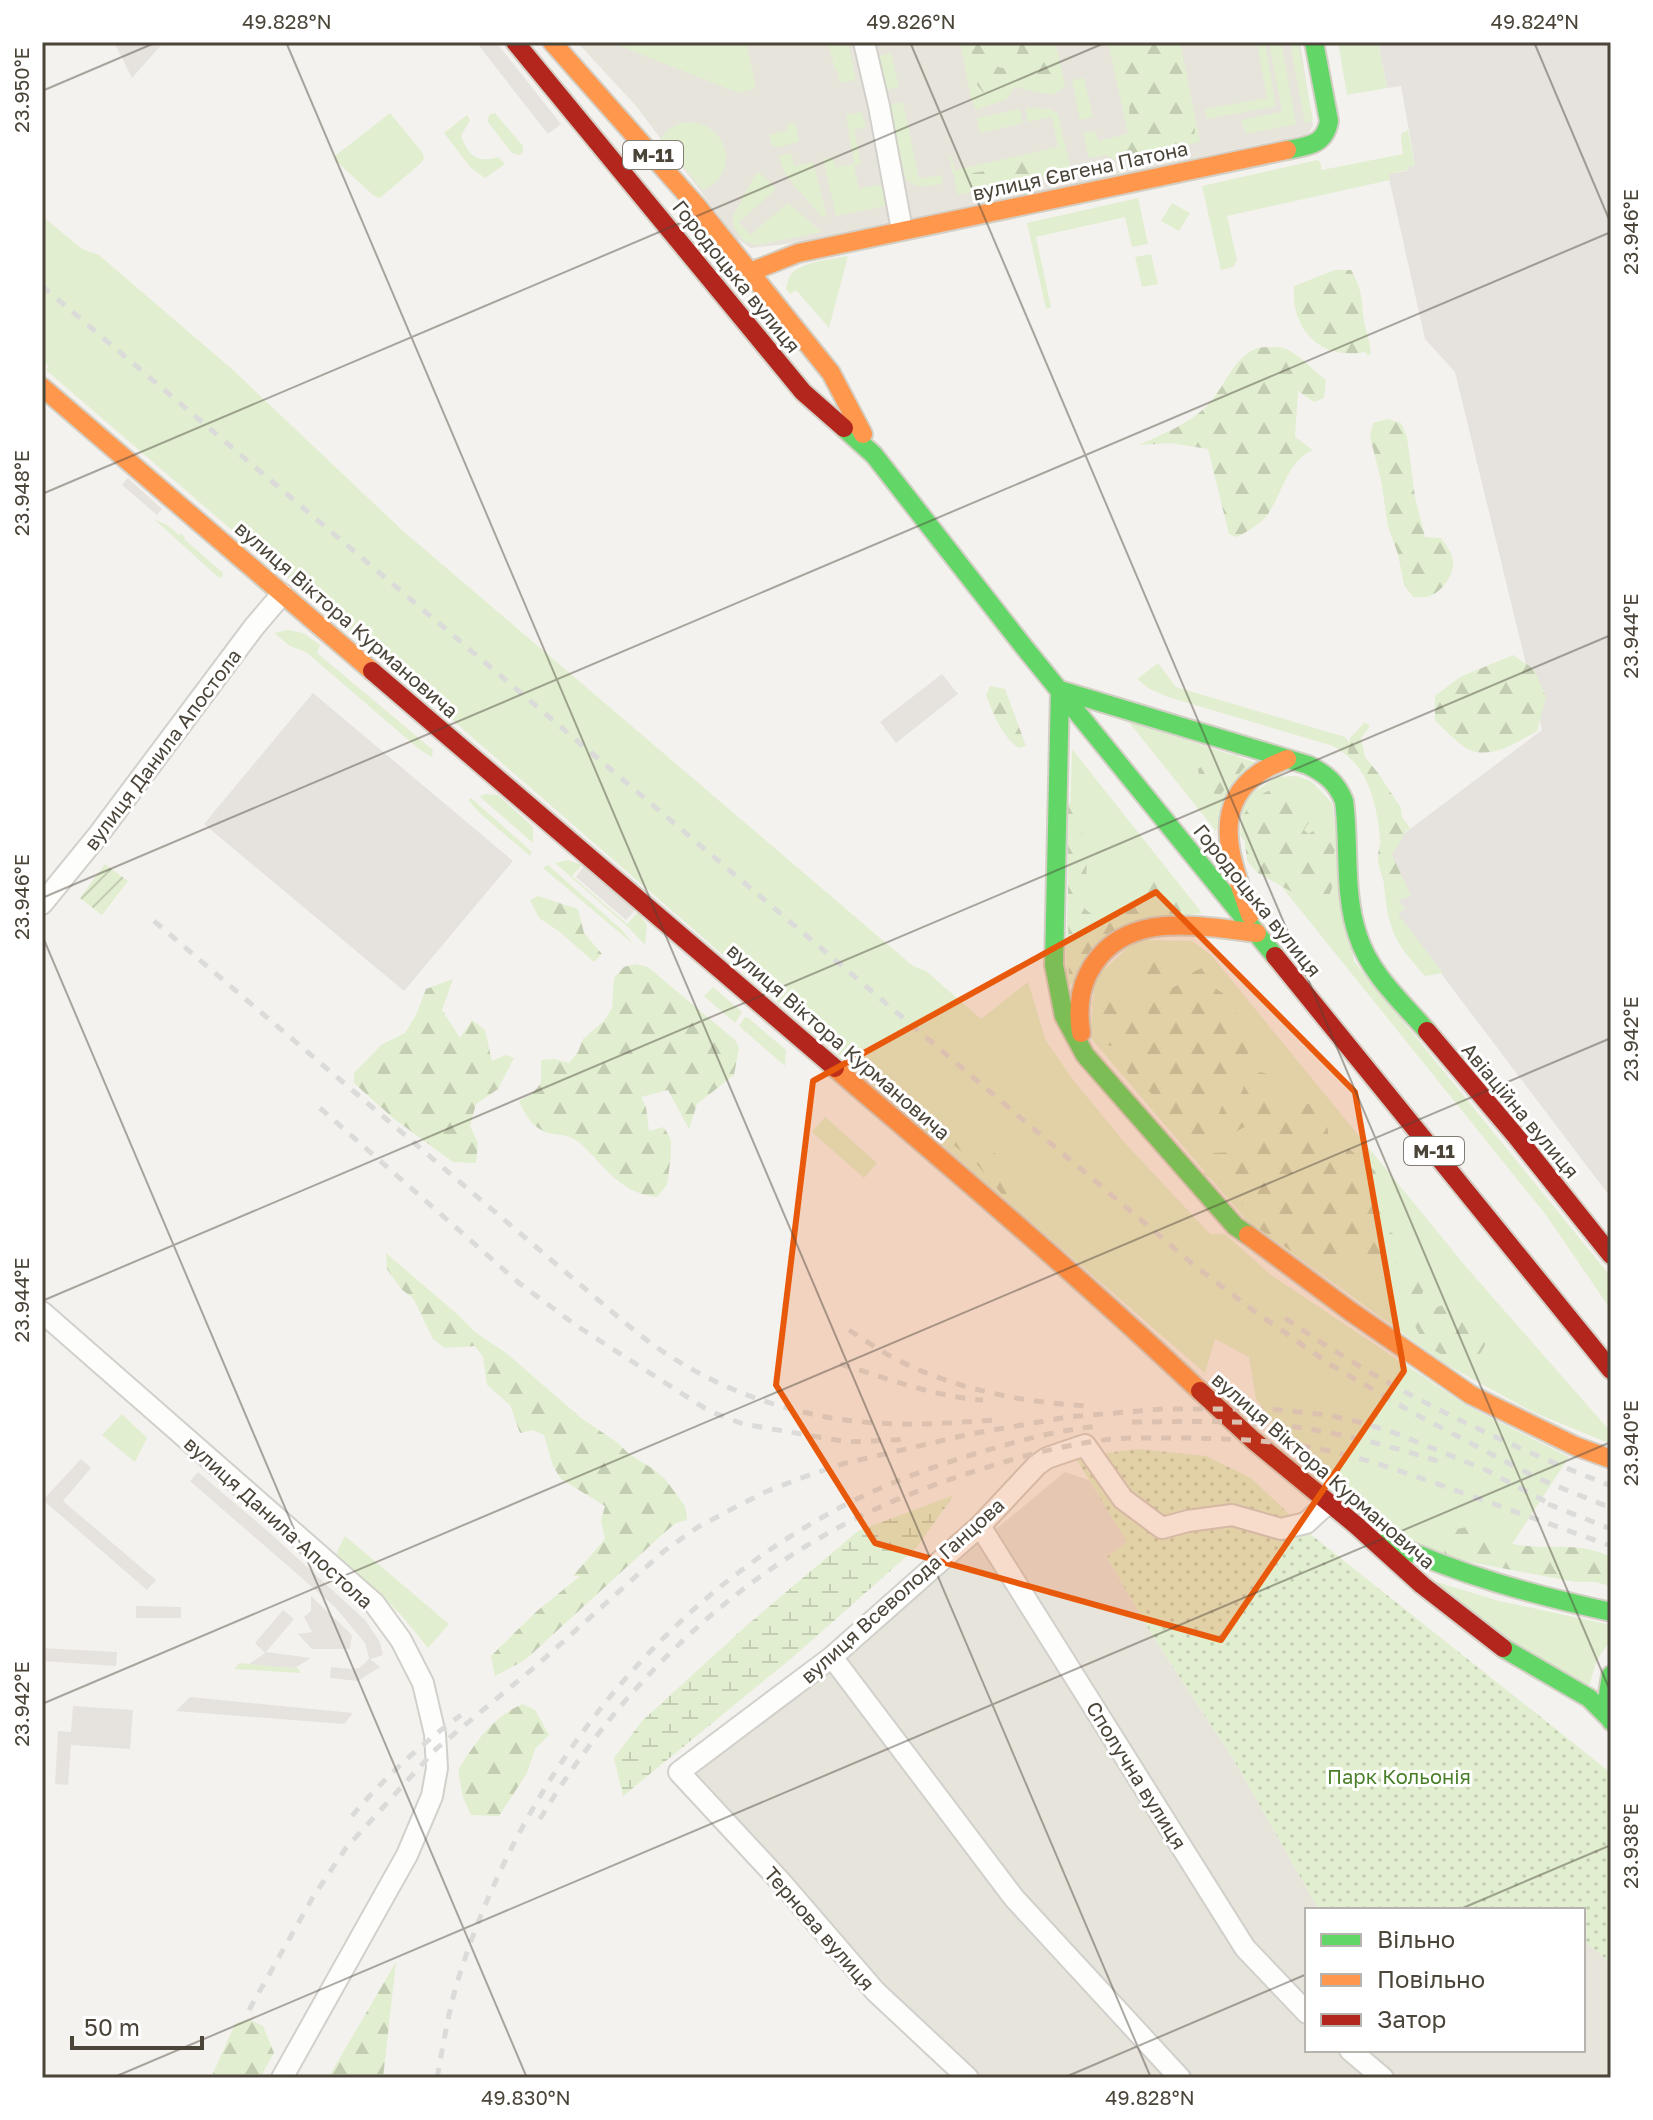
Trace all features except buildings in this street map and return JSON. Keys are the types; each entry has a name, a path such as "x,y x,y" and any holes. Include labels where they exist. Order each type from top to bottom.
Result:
{"main road":[{"name":"Городоцька вулиця","path":"515,42 803,392 874,455"},
{"name":"Городоцька вулиця","path":"552,42 696,205 831,373 874,455 1024,647 1611,1370"},
{"name":"вулиця Євгена Патона","path":"750,272 798,253 1307,146 1322,140 1328,131 1329,121 1314,42"},
{"path":"640,192 696,205"},
{"path":"690,252 750,272 753,329"},
{"name":"вулиця Віктора Курмановича","path":"42,387 984,1195 1135,1329 1217,1408 1422,1585 1506,1650 1589,1698 1611,1721"},
{"path":"1060,690 1054,965 1064,1016 1085,1055 1235,1226 1471,1395 1575,1446 1611,1459"},
{"name":"Авіаційна вулиця","path":"1060,690 1325,772 1343,798 1351,898 1358,938 1377,972 1515,1135 1611,1255"},
{"path":"1085,1055 1078,1003 1082,987 1090,968 1115,941 1158,927 1194,926 1257,933 1230,852 1227,828 1229,808 1252,778 1287,759"},
{"path":"1357,1526 1418,1557 1490,1583 1611,1612"},
{"path":"1611,1675 1607,1701 1611,1721"}],"street":[{"path":"864,42 902,230"},
{"name":"вулиця Данила Апостола","path":"42,904 282,594"},
{"name":"вулиця Данила Апостола","path":"42,1312 374,1603 401,1640 423,1683 435,1734 437,1768 432,1796 407,1855 282,2078"},
{"name":"вулиця Всеволода Ганцова","path":"679,1772 832,1657 980,1526 1047,1458 1085,1445 1123,1499 1162,1528 1232,1515 1281,1529 1306,1523 1328,1503"},
{"name":"Сполучна вулиця","path":"980,1526 1245,1948 1305,2011"},
{"path":"832,1657 1014,1898 1180,2078"},
{"name":"Тернова вулиця","path":"679,1772 781,1882 875,1991 968,2078"},
{"path":"1352,2052 1383,2078"}],"highlighted area":[{"path":"1156,892 1355,1092 1404,1371 1221,1640 875,1543 776,1385 813,1081"}],"shaded area":[{"path":"114,42 164,42 132,78"},
{"path":"476,42 496,42 561,124 548,134"},
{"path":"577,42 1300,42 1313,126 1308,134 787,244 751,248 736,238 636,106"},
{"path":"1378,42 1611,42 1611,1198 1396,914 1404,907 1394,896 1386,847 1542,730 1455,372 1425,339 1388,174 1407,171 1407,167 1415,165 1401,86 1387,88"},
{"path":"128,478 162,509 157,515 122,485"},
{"path":"942,674 958,694 896,743 880,722"},
{"path":"313,693 513,861 404,991 204,824"},
{"path":"1611,843 1611,863 1532,922 1523,910"},
{"path":"585,865 636,909 626,920 576,877"},
{"path":"81,1459 91,1468 63,1501 156,1580 147,1590 43,1500"},
{"path":"198,1472 365,1620 380,1642 383,1655 370,1659 380,1667 358,1681 330,1678 331,1667 359,1668 366,1662 369,1658 365,1643 335,1607 190,1481"},
{"path":"1065,1472 1089,1480 1128,1542 1107,1557 1152,1635 1233,1758 1319,1908 1305,1908 1305,2052 1585,2052 1585,1941 1611,1964 1611,2078 975,2078 878,1987 687,1773 841,1657"},
{"path":"311,1596 352,1635 350,1649 312,1649 298,1634 312,1632 304,1617 311,1611"},
{"path":"136,1606 181,1607 181,1618 136,1618"},
{"path":"283,1610 294,1619 266,1652 311,1658 295,1668 249,1664 265,1653 255,1643"},
{"path":"42,1648 117,1652 116,1666 42,1661"},
{"path":"190,1697 353,1713 344,1724 176,1711"},
{"path":"73,1706 133,1710 130,1749 71,1745 68,1785 55,1784 58,1731 71,1732"}],"green space":[{"path":"616,42 746,42 756,88 739,93"},
{"path":"828,42 848,42 856,80 840,83"},
{"path":"960,42 1055,42 1064,88 1052,95 1014,87 1007,99 976,110"},
{"path":"973,42 986,44 993,62 1003,68 1015,57 1020,42 1051,42 1056,56 1058,85 1042,89 1027,80 1016,79 984,93 973,76"},
{"path":"1108,42 1180,42 1200,142 1116,161 1106,155 1089,158 1083,133 1096,131 1098,141 1128,134"},
{"path":"1117,42 1176,42 1195,130 1194,137 1188,142 1120,157 1107,148 1111,142 1131,136 1132,132 1130,93 1119,66"},
{"path":"1257,42 1265,42 1276,106 1207,119 1205,109 1267,98"},
{"path":"1269,42 1281,42 1296,124 1246,134 1241,120 1282,112"},
{"path":"1290,42 1298,42 1313,120 1305,124"},
{"path":"1338,42 1378,42 1387,88 1347,95"},
{"path":"891,53 899,87 886,90 879,56"},
{"path":"1084,78 1093,117 1080,120 1072,80"},
{"path":"903,102 919,179 942,175 943,183 920,186 906,180 889,105"},
{"path":"1025,108 1050,109 1058,114 1071,171 958,195 949,155 955,170 1058,147 1052,117 1028,122"},
{"path":"1020,109 1023,123 980,133 977,118"},
{"path":"862,112 866,127 854,130 861,164 854,166 859,189 882,187 887,197 886,206 836,216 823,159 833,157 836,167 854,164 846,115"},
{"path":"390,113 424,158 380,198 335,160 335,156"},
{"path":"495,113 523,146 520,155 512,153 488,122 489,115"},
{"path":"467,115 470,120 461,136 470,153 484,159 498,157 505,164 485,178 471,168 444,133"},
{"path":"688,122 713,131 721,139 725,150 723,172 703,190 660,139 672,128"},
{"path":"795,123 799,142 778,147 772,145 769,135 787,131 787,124"},
{"path":"1408,130 1415,166 1389,174 1390,180 1227,216 1237,260 1233,267 1221,270 1202,186 1317,160 1322,170 1403,154 1402,133"},
{"path":"791,153 794,166 813,162 827,217 822,217 786,176 778,156"},
{"path":"1068,155 1067,162 1042,176 1010,180 978,189 970,187 966,179 973,173 1007,167 1025,159"},
{"path":"756,173 760,173 776,189 739,222 750,235 788,203 822,232 757,245 745,242 734,228 733,216"},
{"path":"1138,198 1148,244 1132,247 1125,217 1036,237 1051,307 1046,309 1027,223"},
{"path":"1172,203 1190,213 1179,231 1161,221"},
{"path":"42,216 82,249 99,255 233,370 403,531 913,966 926,971 981,1019 1028,982 1046,1041 1074,1081 1125,1143 1210,1234 1225,1234 1271,1275 1467,1406 1569,1457 1497,1567 1431,1550 1365,1512 1365,1499 1290,1444 1256,1399 1249,1357 1215,1339 1205,1373 46,370 49,366 42,360"},
{"path":"1151,254 1158,284 1142,287 1135,257"},
{"path":"848,256 829,328 796,290 790,294 786,289 790,276 800,267"},
{"path":"1335,270 1351,270 1358,284 1371,353 1368,356 1365,352 1334,351 1322,346 1303,328 1298,316 1294,286"},
{"path":"1280,347 1298,356 1326,380 1324,398 1314,402 1298,391 1295,437 1313,450 1291,469 1265,518 1237,537 1229,534 1208,449 1171,443 1139,445 1199,413 1247,354 1258,348"},
{"path":"1387,419 1401,423 1407,437 1415,497 1425,537 1441,538 1452,558 1453,567 1445,584 1427,597 1413,597 1404,585 1398,554 1388,527 1370,437 1373,423"},
{"path":"154,519 185,537 223,576 219,578"},
{"path":"288,630 303,633 320,645 317,653 433,750 432,757 306,652 290,646 274,633"},
{"path":"1513,655 1534,669 1546,697 1537,731 1496,751 1470,750 1435,721 1435,696 1460,677"},
{"path":"1158,663 1176,687 1345,737 1410,828 1386,847 1395,896 1405,909 1398,914 1443,973 1425,976 1393,932 1386,902 1373,800 1365,777 1351,759 1330,745 1168,697 1148,688 1137,679"},
{"path":"990,686 1005,689 1026,746 1019,748 1003,731 986,695"},
{"path":"1128,721 1257,763 1216,831"},
{"path":"1365,722 1370,726 1361,738 1365,757 1401,808 1404,835 1392,855 1411,896 1396,901 1385,883 1378,862 1379,848 1387,827 1387,811 1348,753 1350,738"},
{"path":"1072,749 1202,913 1135,923 1065,990"},
{"path":"1229,754 1237,755 1246,766 1219,796 1206,792 1200,783 1198,769"},
{"path":"1296,776 1311,781 1332,803 1354,961 1611,1277 1611,1310 1546,1215 1240,835 1243,799 1277,777"},
{"path":"1285,787 1303,796 1316,811 1304,830 1308,834 1327,824 1336,827 1331,861 1332,888 1328,899 1314,904 1258,873 1247,861 1242,817 1259,796"},
{"path":"498,795 533,827 533,843 479,796"},
{"path":"1076,797 1086,800 1088,810 1080,828 1087,858 1085,909 1094,916 1119,910 1132,903 1128,889 1131,878 1150,868 1171,897 1182,903 1181,911 1069,982 1067,805"},
{"path":"471,798 532,852 530,856 482,815 468,800"},
{"path":"568,860 582,865 572,876 627,924 638,912 647,925 645,945 555,863"},
{"path":"105,864 128,881 102,915 80,898"},
{"path":"548,865 622,930 633,944 543,868"},
{"path":"538,896 578,909 584,933 602,954 594,962 539,918 530,900"},
{"path":"1136,940 1192,941 1211,955 1467,1268 1611,1432 1611,1444 1533,1412 1447,1365 1246,1220 1090,1037 1095,978"},
{"path":"1152,941 1165,943 1163,960 1172,967 1157,979 1139,976 1144,953"},
{"path":"635,964 648,967 735,1040 739,1048 734,1075 697,1104 689,1129 668,1090 641,1097 646,1107 649,1131 664,1127 671,1140 667,1185 657,1197 636,1192 620,1182 574,1139 536,1126 519,1101 532,1094 541,1083 541,1060 555,1059 569,1063 583,1039 605,1020 612,1008 614,978 624,967"},
{"path":"1202,968 1213,974 1215,988 1236,1002 1236,1017 1248,1051 1246,1068 1206,1104 1204,1116 1212,1139 1204,1152 1192,1157 1176,1134 1161,1102 1128,1078 1126,1059 1129,1042 1115,1046 1100,1045 1095,1033 1097,1012 1090,1003 1103,996 1107,1003 1116,999 1137,1008 1149,1026 1158,1029 1160,1022 1148,1013 1155,1001"},
{"path":"453,979 442,1010 460,1038 472,1020 485,1030 492,1061 506,1055 514,1058 498,1089 476,1104 470,1126 478,1143 476,1163 453,1162 393,1118 354,1083 354,1073 381,1045 405,1033 426,989"},
{"path":"713,987 742,1012 735,1023 704,996"},
{"path":"745,1017 786,1050 785,1066 739,1026"},
{"path":"1260,1072 1271,1075 1268,1086 1288,1106 1302,1101 1320,1110 1329,1137 1341,1142 1375,1171 1390,1232 1402,1238 1408,1249 1402,1259 1385,1270 1369,1256 1354,1260 1339,1255 1325,1258 1316,1268 1252,1224 1250,1210 1237,1199 1242,1183 1233,1177 1218,1184 1204,1174 1213,1153 1234,1152 1249,1142 1249,1124 1234,1133 1216,1121 1223,1103 1240,1096 1246,1081"},
{"path":"825,1117 877,1163 864,1178 812,1132"},
{"path":"952,1135 989,1150 1010,1167 1018,1189 1015,1203 1005,1198 976,1163 951,1143"},
{"path":"386,1253 476,1333 505,1352 581,1418 665,1479 685,1506 687,1520 676,1523 665,1532 525,1660 495,1676 491,1656 537,1611 580,1576 573,1576 605,1539 601,1521 605,1506 561,1479 553,1466 544,1435 533,1430 520,1433 510,1405 487,1385 483,1357 475,1346 445,1348 433,1339 413,1298 401,1289 387,1269"},
{"path":"1421,1273 1423,1291 1413,1304 1400,1304 1381,1295 1380,1285 1388,1277 1404,1279"},
{"path":"1444,1305 1462,1322 1473,1324 1485,1334 1486,1343 1473,1360 1436,1352 1418,1332 1413,1322 1427,1311"},
{"path":"122,1414 147,1438 135,1462 102,1435"},
{"name":"Парк Кольонія","path":"1138,1449 1206,1456 1251,1478 1309,1533 1611,1773 1611,1964 1585,1941 1585,1908 1319,1908 1233,1758 1152,1635 1107,1557 1127,1542 1075,1457"},
{"path":"954,1495 916,1548 793,1657 623,1796 614,1758 642,1721 746,1626 858,1531"},
{"path":"1471,1526 1512,1544 1576,1547 1611,1557 1611,1586 1444,1557 1447,1531"},
{"path":"345,1536 449,1624 428,1648 383,1597 338,1558 337,1552"},
{"path":"1430,1580 1499,1601 1611,1625 1611,1639 1597,1660 1589,1686 1534,1661"},
{"path":"240,1663 298,1668 301,1673 234,1669"},
{"path":"523,1704 535,1710 549,1735 535,1749 527,1773 499,1816 471,1815 463,1797 458,1770 494,1723"},
{"path":"396,1962 383,2078 328,2078"},
{"path":"249,2019 263,2026 274,2053 260,2078 211,2078 235,2024"}],"railway":[{"path":"42,286 1194,1265 1331,1365 1417,1415 1537,1478 1611,1508"},
{"path":"154,921 617,1316 650,1343 683,1364 712,1380 772,1404 836,1419 914,1424 1000,1420"},
{"path":"320,1108 519,1283 577,1326 709,1411 743,1424 848,1442 910,1439"},
{"path":"1285,1318 1363,1368 1443,1412 1611,1486"},
{"path":"849,1330 900,1361 951,1382 1020,1399 1089,1406"},
{"path":"840,1364 929,1391 983,1400"},
{"path":"249,2010 313,1897 346,1848 436,1749 536,1666 664,1551 698,1527 765,1492 842,1464 970,1434 1068,1417 1162,1409 1270,1409 1328,1415 1395,1433 1486,1470 1556,1507"},
{"path":"1132,1422 1235,1422 1291,1426 1357,1439 1444,1463"},
{"path":"437,2078 457,1983 482,1912 514,1843 551,1778 595,1716 644,1658 698,1606 757,1559 839,1508 894,1482 971,1455 1019,1441 1100,1426"},
{"path":"540,1819 598,1734 631,1694 704,1621 744,1589 786,1559 863,1515 931,1486 1031,1454 1134,1438 1230,1439 1310,1447 1397,1470 1611,1546"},
{"path":"1548,1504 1611,1529"},
{"path":"352,1816 404,1762 461,1715"}],"traffic: fast":[{"path":"1287,150 1319,140 1327,129 1329,121 1314,42"},
{"path":"844,428 874,455 1024,647 1275,956"},
{"path":"1060,690 1054,965 1064,1016 1085,1055 1235,1226 1248,1235"},
{"path":"1060,690 1308,765 1330,779 1344,801 1350,903 1363,950 1397,998 1427,1031"},
{"path":"1387,1541 1497,1583 1611,1612"},
{"path":"1503,1648 1589,1698 1611,1720"},
{"path":"1611,1675 1607,1701 1611,1721"}],"traffic: slow":[{"path":"552,42 696,205 831,373 863,434"},
{"path":"750,272 798,253 1287,150"},
{"path":"42,387 372,671"},
{"path":"1250,915 1237,878 1229,840 1233,804 1243,787 1262,771 1287,759"},
{"path":"1081,1033 1080,1003 1088,975 1099,957 1132,933 1173,926 1257,933"},
{"path":"835,1068 974,1187 1200,1391"},
{"path":"1248,1235 1471,1395 1575,1446 1611,1459"}],"traffic: jam":[{"path":"515,42 803,392 844,428"},
{"path":"372,671 835,1068"},
{"path":"1275,956 1611,1370"},
{"path":"1427,1031 1611,1255"},
{"path":"1200,1391 1422,1585 1503,1648"}]}
